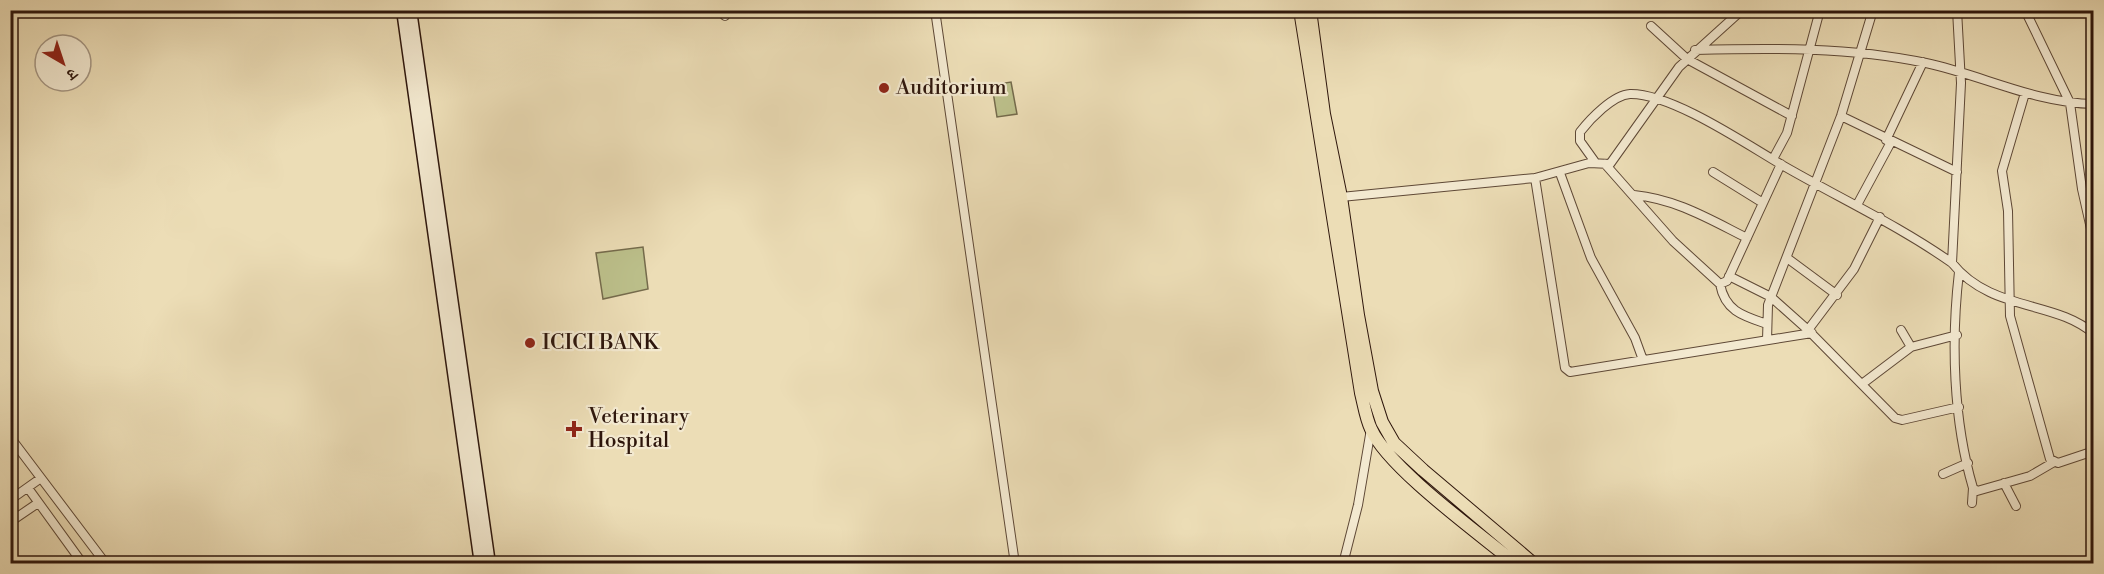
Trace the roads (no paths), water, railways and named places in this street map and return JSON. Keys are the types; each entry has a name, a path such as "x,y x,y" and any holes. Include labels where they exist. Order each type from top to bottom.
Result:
{"main road":[{"path":"1300,10 1361,393 1371,429 1386,452 1416,480 1516,564"},
{"path":"1310,10 1324,114 1341,197 1358,315 1372,391 1382,422 1394,443 1534,564"}],"street":[{"path":"402,10 480,564"},
{"path":"411,10 490,564"},
{"path":"935,10 1015,564"},
{"path":"1341,197 1535,178 1595,162 1605,164 1614,161 1654,99 1687,59 1742,10"},
{"path":"1773,159 1787,133 1820,10"},
{"path":"1767,340 1771,297 1817,184 1841,116 1873,10"},
{"path":"2025,10 2070,103 2082,189 2094,242"},
{"path":"1952,263 1960,71 1955,11"},
{"path":"1651,26 1687,59 1792,116"},
{"path":"1695,50 1785,47 1923,62 1960,71 2025,93 2070,103 2094,104"},
{"path":"1857,205 1923,62"},
{"path":"2025,93 2002,171 2008,211 2010,316 2028,387 2050,459 2054,462"},
{"path":"1595,162 1580,141 1580,132 1584,126 1611,103 1628,94 1654,99 1737,138 1781,165 1880,217 1952,263 1959,272 1987,291 2009,301 2067,319 2093,332"},
{"path":"1841,116 1888,141 1957,172"},
{"path":"1605,164 1673,240 1720,284 1725,300 1734,311 1767,324"},
{"path":"1720,284 1727,281 1781,165"},
{"path":"1713,172 1763,203"},
{"path":"1560,173 1591,258 1635,338 1643,360"},
{"path":"1535,178 1565,368 1575,373 1810,332 1854,270 1880,217"},
{"path":"1634,195 1664,199 1679,204 1747,238"},
{"path":"1787,258 1837,295"},
{"path":"1959,272 1955,302 1959,407 1973,488 1972,503"},
{"path":"1729,276 1771,297 1899,420 1959,407"},
{"path":"1901,330 1911,347"},
{"path":"1862,384 1911,347 1957,335"},
{"path":"1343,564 1358,505 1371,429"},
{"path":"10,437 106,564"},
{"path":"1973,488 1977,491 2030,476 2054,462 2094,451"},
{"path":"1943,474 1968,463"},
{"path":"10,500 41,478"},
{"path":"2004,483 2016,506"},
{"path":"28,489 83,564"},
{"path":"10,522 38,503"}],"place":[{"name":"Auditorium","path":"884,88"},
{"name":"ICICI BANK","path":"530,343"},
{"name":"Veterinary Hospital","path":"574,429"}]}
